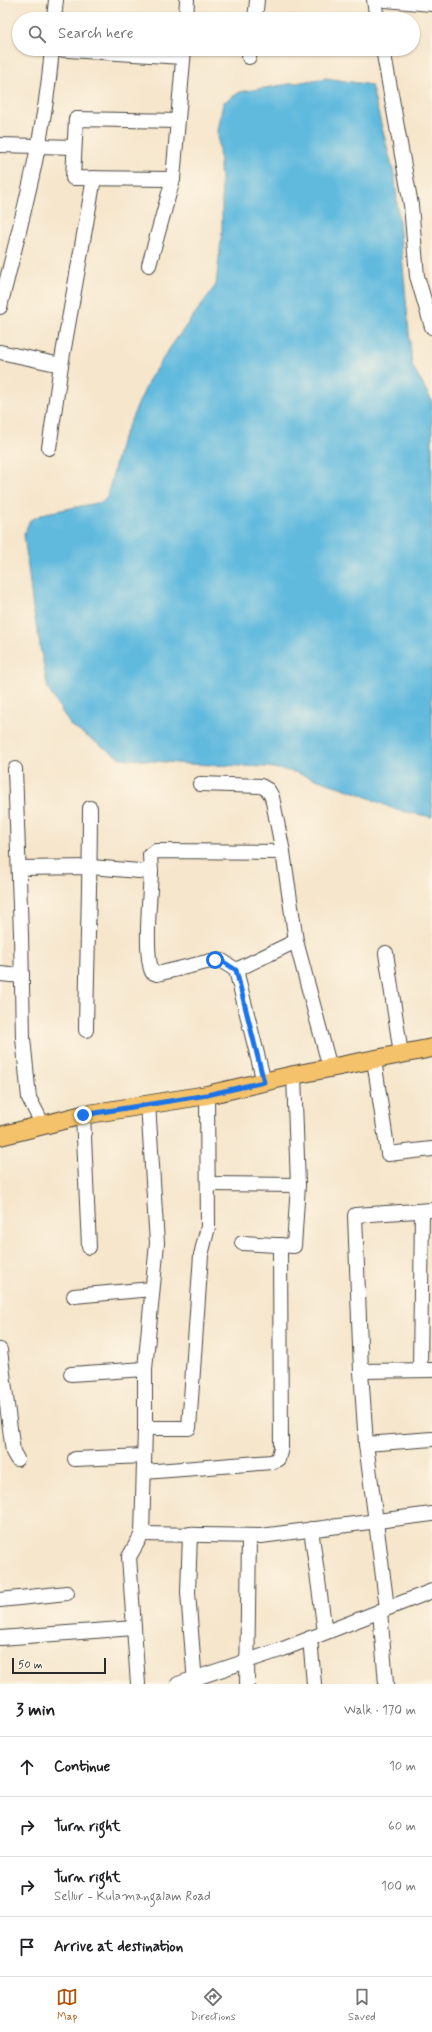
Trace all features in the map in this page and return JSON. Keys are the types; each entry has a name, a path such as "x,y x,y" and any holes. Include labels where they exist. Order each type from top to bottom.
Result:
{"main road":[{"path":"0,1136 83,1115 207,1095 294,1075 432,1048"}],"street":[{"path":"55,12 56,0"},
{"path":"186,12 187,0"},
{"path":"256,12 257,0"},
{"path":"374,0 376,12"},
{"path":"385,0 432,4"},
{"path":"0,307 3,281 39,146 49,89 51,56"},
{"path":"149,265 173,178 184,56"},
{"path":"384,56 411,205 417,276 432,327"},
{"path":"173,178 73,178 76,119 178,121"},
{"path":"0,145 74,147"},
{"path":"50,448 61,366 94,178"},
{"path":"0,352 61,366"},
{"path":"15,769 23,1038 29,1098 43,1125"},
{"path":"200,784 261,786 268,790 272,797 283,852 296,941 330,1068"},
{"path":"86,1030 87,936 91,867 90,808"},
{"path":"283,852 156,852 150,855 151,872 148,932 150,966 152,972 157,974 215,960 230,966 296,941"},
{"path":"19,868 91,867 151,872"},
{"path":"386,953 401,1054"},
{"path":"230,966 264,1082"},
{"path":"0,974 22,976"},
{"path":"374,1060 388,1154 432,1149"},
{"path":"242,1243 294,1246 298,1185 294,1075"},
{"path":"145,1428 189,1428 201,1255 208,1227 207,1095"},
{"path":"138,1684 130,1557 142,1534 145,1369 157,1243 148,1104"},
{"path":"83,1115 89,1247"},
{"path":"208,1184 298,1185"},
{"path":"361,1371 426,1370 427,1211 355,1215 361,1371 366,1444 384,1610 386,1684"},
{"path":"144,1472 272,1462 278,1459 281,1448 280,1245"},
{"path":"74,1296 152,1289"},
{"path":"0,1350 13,1452 17,1459"},
{"path":"71,1374 145,1369"},
{"path":"366,1444 432,1439"},
{"path":"75,1459 144,1456"},
{"path":"142,1534 261,1536 432,1514"},
{"path":"311,1529 325,1632"},
{"path":"190,1534 188,1592 195,1681"},
{"path":"247,1684 248,1536"},
{"path":"178,1684 195,1681 432,1591"},
{"path":"0,1600 68,1593"},
{"path":"0,1638 134,1628"},
{"path":"310,1638 314,1684"}],"water":[{"path":"326,78 371,85 395,178 412,365 432,401 432,817 396,810 358,793 294,772 268,767 188,764 120,758 71,726 48,689 33,608 24,534 30,520 46,513 102,502 107,497 121,442 150,378 216,285 222,231 222,199 218,131 223,103 240,92"}],"route":[{"path":"83,1115 207,1095 264,1082 236,970 222,961 215,960"}]}
